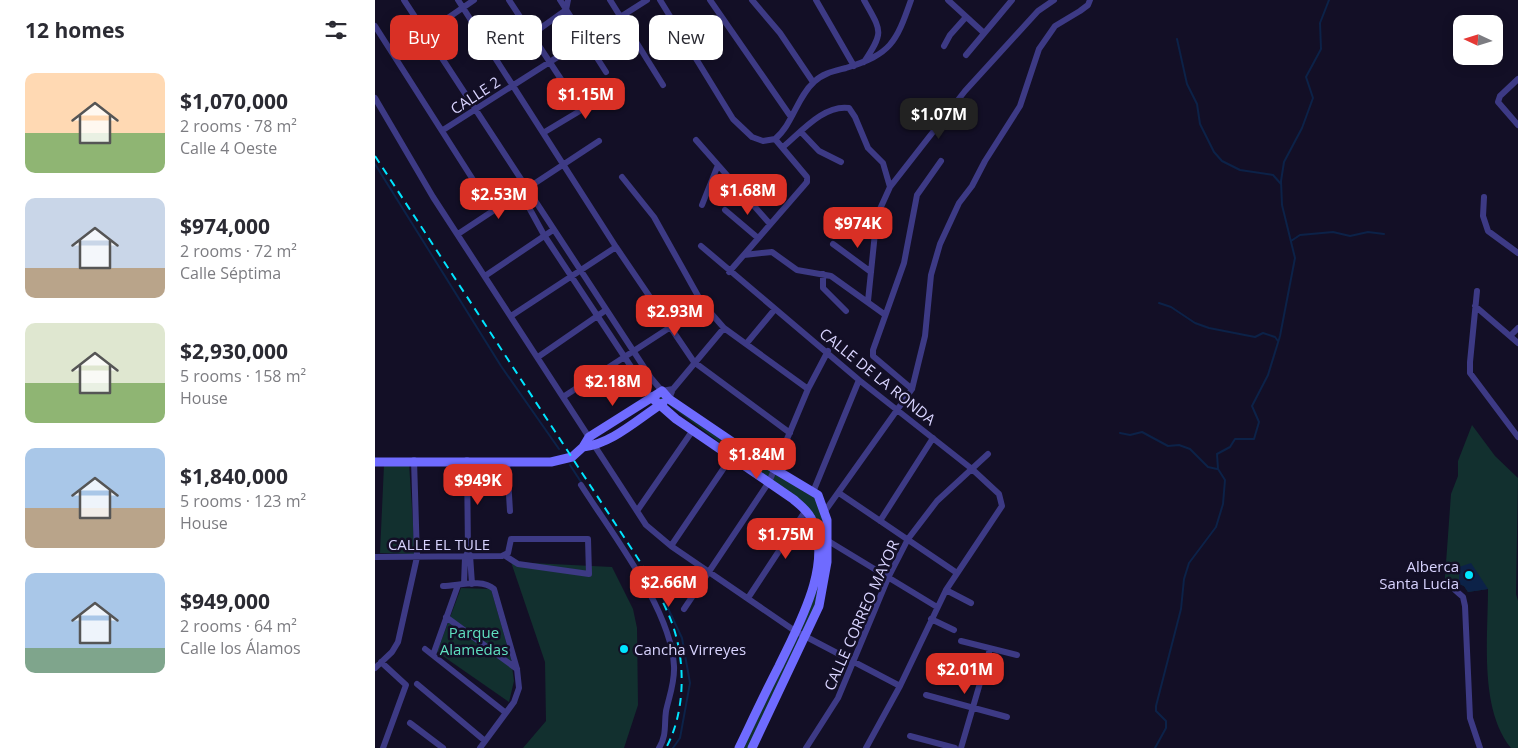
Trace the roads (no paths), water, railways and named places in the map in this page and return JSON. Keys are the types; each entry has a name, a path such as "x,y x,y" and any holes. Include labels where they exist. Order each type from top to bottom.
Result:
{"street":[{"path":"404,0 414,15"},
{"path":"458,0 562,165 669,328 694,362 790,433"},
{"path":"452,15 474,0"},
{"path":"509,0 518,15"},
{"path":"560,0 569,15"},
{"path":"542,27 566,10 568,0"},
{"path":"610,0 620,15"},
{"name":"CALLE 2","path":"623,15 647,0"},
{"path":"660,0 733,119 752,137 763,141 775,139 784,131 813,82 829,73 875,58 891,45 898,34 911,0"},
{"path":"710,0 791,117"},
{"path":"752,0 780,33 813,82"},
{"path":"863,63 878,40 879,33 864,0"},
{"path":"948,0 984,33"},
{"path":"966,55 1012,0"},
{"path":"868,301 880,209 890,187 965,91 1038,11 1053,0"},
{"path":"825,511 899,410 912,388 925,336 931,275 945,230 959,203 1014,117 1042,43 1055,26 1080,11 1088,5 1090,0"},
{"path":"819,1 854,66"},
{"path":"944,46 950,35 966,17"},
{"path":"375,26 493,211"},
{"path":"639,46 663,85"},
{"path":"542,51 572,96"},
{"name":"CALLE 2","path":"443,130 552,59"},
{"path":"443,60 520,178 544,235 651,397 659,406 806,510 814,524 817,572 809,604 739,748"},
{"path":"598,60 606,72"},
{"path":"1518,79 1500,96 1498,102 1518,125"},
{"path":"543,133 618,88"},
{"path":"375,98 433,197 594,446 637,511 654,533 795,631 899,686"},
{"path":"783,147 821,116 841,108 849,108 855,117 868,148 883,164 890,187"},
{"path":"801,132 819,151 841,162"},
{"path":"729,272 807,182 806,174 775,139"},
{"path":"696,140 770,224"},
{"path":"457,234 599,141"},
{"path":"912,388 873,356 873,350 884,314 904,263 917,195 941,161"},
{"path":"702,205 718,165"},
{"path":"622,177 654,217 702,303 724,328 808,389"},
{"path":"524,191 581,271 633,351 669,399 820,498 825,511 828,540 826,570 821,597 752,748"},
{"path":"1484,198 1483,216 1488,231 1518,253"},
{"path":"725,210 758,238"},
{"path":"485,276 553,230"},
{"path":"833,244 871,272"},
{"name":"CALLE DE LA RONDA","path":"701,246 729,272 828,351 859,380 972,469 999,494 1002,506 957,573"},
{"path":"511,316 616,247"},
{"path":"744,255 772,252 797,270 831,276 884,314"},
{"path":"823,274 823,288 846,311"},
{"path":"1477,291 1471,373 1518,437"},
{"path":"563,397 669,328 702,303"},
{"path":"1475,306 1518,343"},
{"path":"746,344 775,308"},
{"path":"538,357 606,310"},
{"path":"583,447 594,446 669,399 673,389 724,328"},
{"path":"1510,336 1518,328"},
{"path":"684,609 769,482 808,389 828,351"},
{"path":"813,492 859,380"},
{"path":"375,462 414,460 556,461 572,457 583,447 589,437 651,397 662,391 673,389"},
{"path":"637,511 693,430"},
{"path":"879,521 933,438"},
{"name":"CALLE CORREO MAYOR","path":"808,748 838,698 888,578 908,539 937,501 988,454"},
{"path":"671,546 732,456"},
{"path":"375,668 392,652 398,642 417,557 414,460"},
{"path":"467,460 468,555 472,584"},
{"path":"507,462 510,511"},
{"path":"581,485 653,600 663,620 674,668 666,713 666,734 659,748"},
{"path":"839,493 957,573 937,607 899,686 866,748"},
{"path":"749,598 806,510"},
{"path":"816,536 828,540 937,607"},
{"name":"CALLE EL TULE","path":"375,556 504,556 517,564 589,574 588,539 511,539 508,552 504,556"},
{"path":"433,655 461,585 468,555"},
{"path":"443,586 472,584 489,586 494,589 517,669 518,696 480,748"},
{"path":"946,590 971,603"},
{"path":"1455,590 1463,597 1465,606 1470,718 1480,748"},
{"path":"447,617 517,669"},
{"path":"931,619 954,630"},
{"path":"961,641 1017,656"},
{"path":"425,649 506,713"},
{"path":"961,748 990,649"},
{"path":"381,662 406,684 383,748"},
{"path":"943,673 981,681"},
{"path":"417,684 485,741"},
{"path":"926,695 1007,717"},
{"path":"410,722 443,748"},
{"path":"910,736 955,748"}],"water":[{"name":"Alberca Santa Lucia","path":"1471,563 1488,589 1468,592 1464,586 1459,584 1459,567"}],"waterway":[{"path":"1155,748 1166,728 1166,721 1156,711 1156,706 1181,609 1184,579 1189,563 1216,527 1223,504 1225,480 1218,469 1217,454 1230,447 1235,439 1254,439 1259,422 1252,406 1268,375 1280,336 1295,258 1282,205 1281,181 1284,162 1302,128 1313,98 1306,77 1321,49 1320,23 1329,0"},
{"path":"1177,39 1187,84 1197,104 1200,124 1214,152 1222,161 1240,170 1273,175 1281,184"},
{"path":"375,164 501,366 559,449"},
{"path":"1291,241 1300,235 1333,232 1350,236 1368,232 1384,234"},
{"path":"1159,303 1171,307 1195,323 1209,328 1255,337 1263,333 1275,337 1278,341"},
{"path":"1120,433 1130,435 1142,432 1168,446 1179,445 1190,449 1208,467 1217,469"},
{"path":"570,465 581,482"},
{"path":"656,583 682,638 690,683 680,738 673,748"}],"railway":[{"path":"375,156 652,580 673,626 682,672 677,720 666,748"}],"place":[{"name":"Alberca Santa Lucia","path":"1469,575"},
{"name":"Cancha Virreyes","path":"624,649"}],"park label":[{"name":"Parque Alamedas","path":"474,640"}]}
